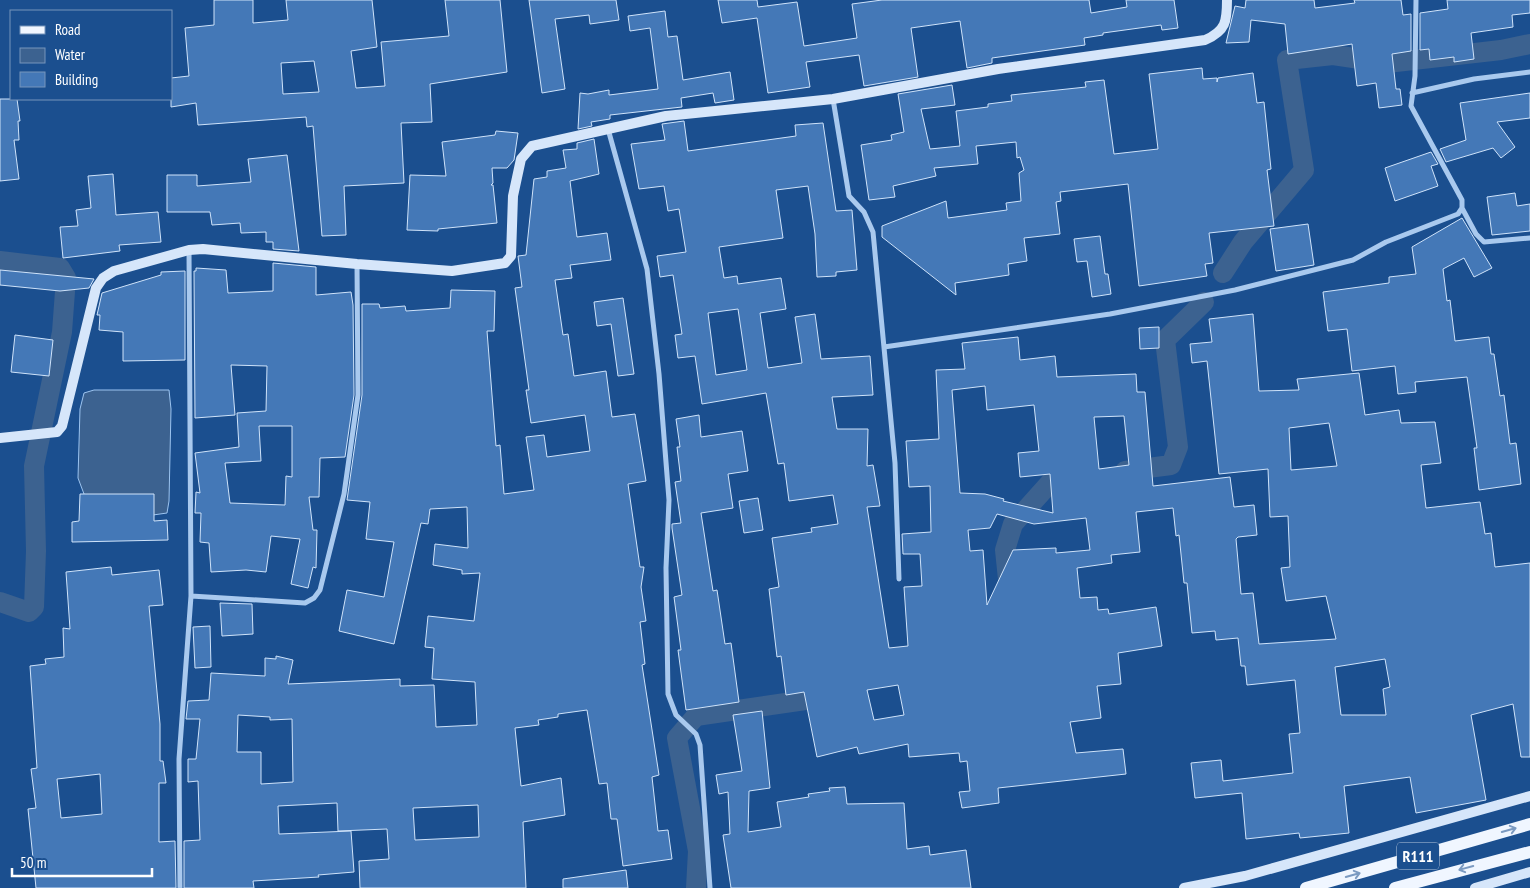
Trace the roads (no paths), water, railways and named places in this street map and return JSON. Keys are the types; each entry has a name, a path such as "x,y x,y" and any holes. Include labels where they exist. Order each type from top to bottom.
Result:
{"main road":[{"name":"R111","path":"1306,888 1530,824"},
{"name":"R111","path":"1395,888 1530,852"}],"street":[{"path":"0,438 57,432 62,426 96,288 104,278 114,271 189,250 203,249 357,264 452,270 505,263 511,256 513,196 521,159 532,146 666,116 833,98 998,69 1206,40 1218,35 1225,23 1227,0"},
{"path":"1416,0 1415,76 1411,106 1462,200 1462,208 1476,234 1484,242 1530,238"},
{"path":"1412,93 1474,79 1530,72"},
{"path":"833,98 850,196 864,212 873,232 895,462 899,579"},
{"path":"608,129 647,269 669,500 666,568 668,694 676,715 696,734 700,745 710,888"},
{"path":"884,347 1110,314 1235,290 1353,260 1386,242 1458,214 1462,208"},
{"path":"180,888 180,759 190,596 189,250"},
{"path":"190,596 305,604 314,598 320,590 344,494 358,395 357,264"},
{"path":"1184,888 1245,876 1530,796"},
{"path":"1476,888 1530,872"}],"water":[{"path":"94,390 169,390 171,409 169,501 167,513 153,515 90,499 84,494 78,478 80,409 84,393"}],"waterway":[{"path":"1223,273 1243,242 1304,170 1287,60 1333,55 1387,63 1501,50 1530,44"},
{"path":"0,261 60,268 66,278 62,332 34,466 36,551 34,607 29,612 0,602"},
{"path":"1125,471 1171,465 1178,447 1165,340 1204,302"},
{"path":"1009,589 1005,550 1013,524 1057,475 1074,474"},
{"path":"696,888 698,851 677,738 696,716 833,696"}]}
